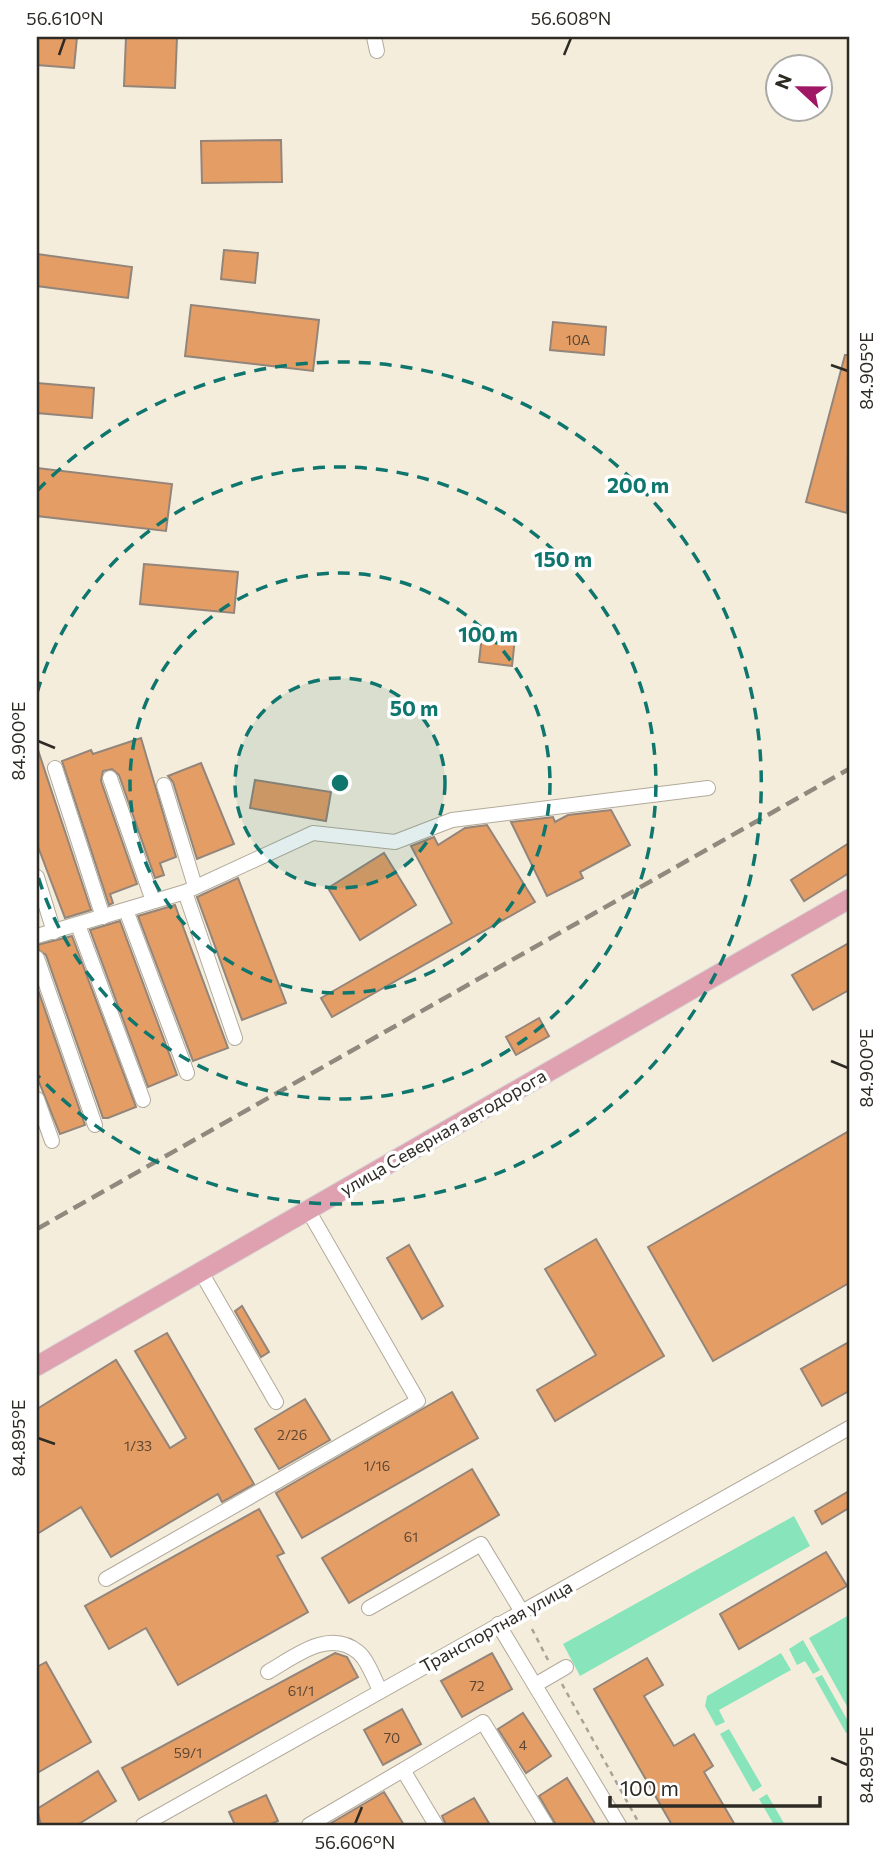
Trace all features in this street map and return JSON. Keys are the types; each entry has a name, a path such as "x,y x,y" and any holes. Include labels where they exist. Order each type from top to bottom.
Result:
{"main road":[{"name":"улица Северная автодорога","path":"37,1366 849,899"}],"street":[{"path":"55,768 103,917"},
{"path":"110,778 153,901"},
{"path":"164,785 190,889 235,1038"},
{"path":"37,936 190,889 313,833 395,842 452,820 708,788"},
{"path":"37,877 54,932"},
{"path":"126,910 187,1073"},
{"path":"78,925 143,1100"},
{"path":"37,958 95,1125"},
{"path":"37,1099 52,1141"},
{"path":"106,1579 418,1401 307,1210"},
{"path":"201,1272 276,1402"},
{"name":"Транспортная улица","path":"144,1825 849,1428"},
{"path":"369,1608 481,1544 522,1612"},
{"path":"498,1624 619,1825"},
{"path":"268,1672 322,1642 339,1643 359,1652 380,1690"},
{"path":"535,1685 560,1670"},
{"path":"309,1825 483,1722 546,1825"},
{"path":"403,1770 436,1825"}],"path":[{"path":"532,1629 560,1670 640,1825"}],"green space":[{"path":"794,1516 810,1546 580,1676 563,1644"},
{"path":"849,1615 849,1710 809,1638"},
{"path":"803,1640 820,1670 813,1674 805,1661 797,1665 789,1649"},
{"path":"781,1653 791,1670 719,1710 725,1722 716,1726 705,1706 707,1696"},
{"path":"822,1675 849,1723 849,1731 846,1733 815,1678"},
{"path":"729,1729 762,1786 753,1792 720,1734"},
{"path":"767,1794 785,1825 774,1825 759,1799"}],"building":[{"path":"37,37 77,37 74,68 37,65"},
{"path":"126,37 177,37 175,88 124,86"},
{"path":"281,140 282,182 202,183 201,141"},
{"path":"224,250 258,253 255,283 221,279"},
{"path":"37,254 132,267 128,298 37,286"},
{"path":"191,305 319,320 313,371 185,356"},
{"path":"553,322 606,327 604,355 550,350"},
{"path":"845,355 849,355 847,513 806,502"},
{"path":"37,383 94,388 92,418 37,413"},
{"path":"37,468 172,484 166,531 37,516"},
{"path":"144,564 238,572 234,613 140,604"},
{"path":"482,635 515,638 512,666 479,662"},
{"path":"141,738 176,857 160,863 164,875 155,878 119,775 112,769 103,771 101,781 137,884 110,894 113,903 109,905 62,761 91,750 93,754"},
{"path":"37,747 91,910 65,918 37,844"},
{"path":"201,763 234,844 197,859 173,782 168,776"},
{"path":"255,780 331,792 326,821 250,808"},
{"path":"611,810 630,845 580,872 583,878 547,896 511,822 553,817 555,822 568,815"},
{"path":"487,825 535,902 332,1017 321,998 452,923 411,846 434,837 438,845 465,828"},
{"path":"849,843 849,873 804,901 791,880"},
{"path":"384,853 416,905 360,940 328,888"},
{"path":"238,878 286,1003 242,1020 197,897"},
{"path":"175,905 228,1048 193,1061 138,916"},
{"path":"120,921 177,1075 148,1087 90,930"},
{"path":"72,936 136,1107 108,1118 103,1118 46,955 37,949 37,945"},
{"path":"849,943 849,990 813,1010 792,975"},
{"path":"37,987 85,1125 60,1134 37,1077"},
{"path":"539,1018 549,1036 516,1055 506,1037"},
{"path":"849,1131 849,1283 713,1361 648,1247"},
{"path":"596,1239 664,1356 555,1421 537,1390 596,1355 545,1269"},
{"path":"409,1245 443,1306 422,1319 387,1258"},
{"path":"242,1306 269,1352 261,1357 235,1311"},
{"path":"167,1333 254,1484 222,1502 218,1494 111,1557 81,1507 37,1534 37,1409 116,1360 170,1448 186,1438 135,1351"},
{"path":"849,1342 849,1391 822,1406 801,1369"},
{"path":"452,1392 478,1438 302,1538 276,1493"},
{"path":"305,1399 330,1440 279,1469 255,1429"},
{"path":"472,1469 499,1515 349,1603 322,1558"},
{"path":"849,1491 849,1508 822,1524 815,1511"},
{"path":"259,1509 284,1553 277,1556 308,1612 178,1685 146,1628 109,1649 85,1606"},
{"path":"826,1552 847,1586 739,1649 720,1614"},
{"path":"335,1653 347,1657 358,1677 139,1800 122,1768"},
{"path":"492,1653 512,1689 462,1717 441,1681"},
{"path":"647,1658 663,1685 644,1696 674,1746 694,1734 713,1766 704,1772 735,1825 672,1825 594,1689"},
{"path":"46,1662 91,1742 37,1773 37,1667"},
{"path":"402,1709 421,1744 383,1765 364,1730"},
{"path":"523,1713 551,1756 526,1773 498,1729"},
{"path":"98,1771 116,1801 77,1825 41,1825 37,1809"},
{"path":"567,1778 596,1825 556,1825 539,1796"},
{"path":"384,1792 404,1825 328,1825"},
{"path":"266,1795 278,1821 268,1825 235,1825 229,1812"},
{"path":"474,1798 490,1825 446,1825 442,1816"}],"railway":[{"path":"37,1229 849,769"}]}
